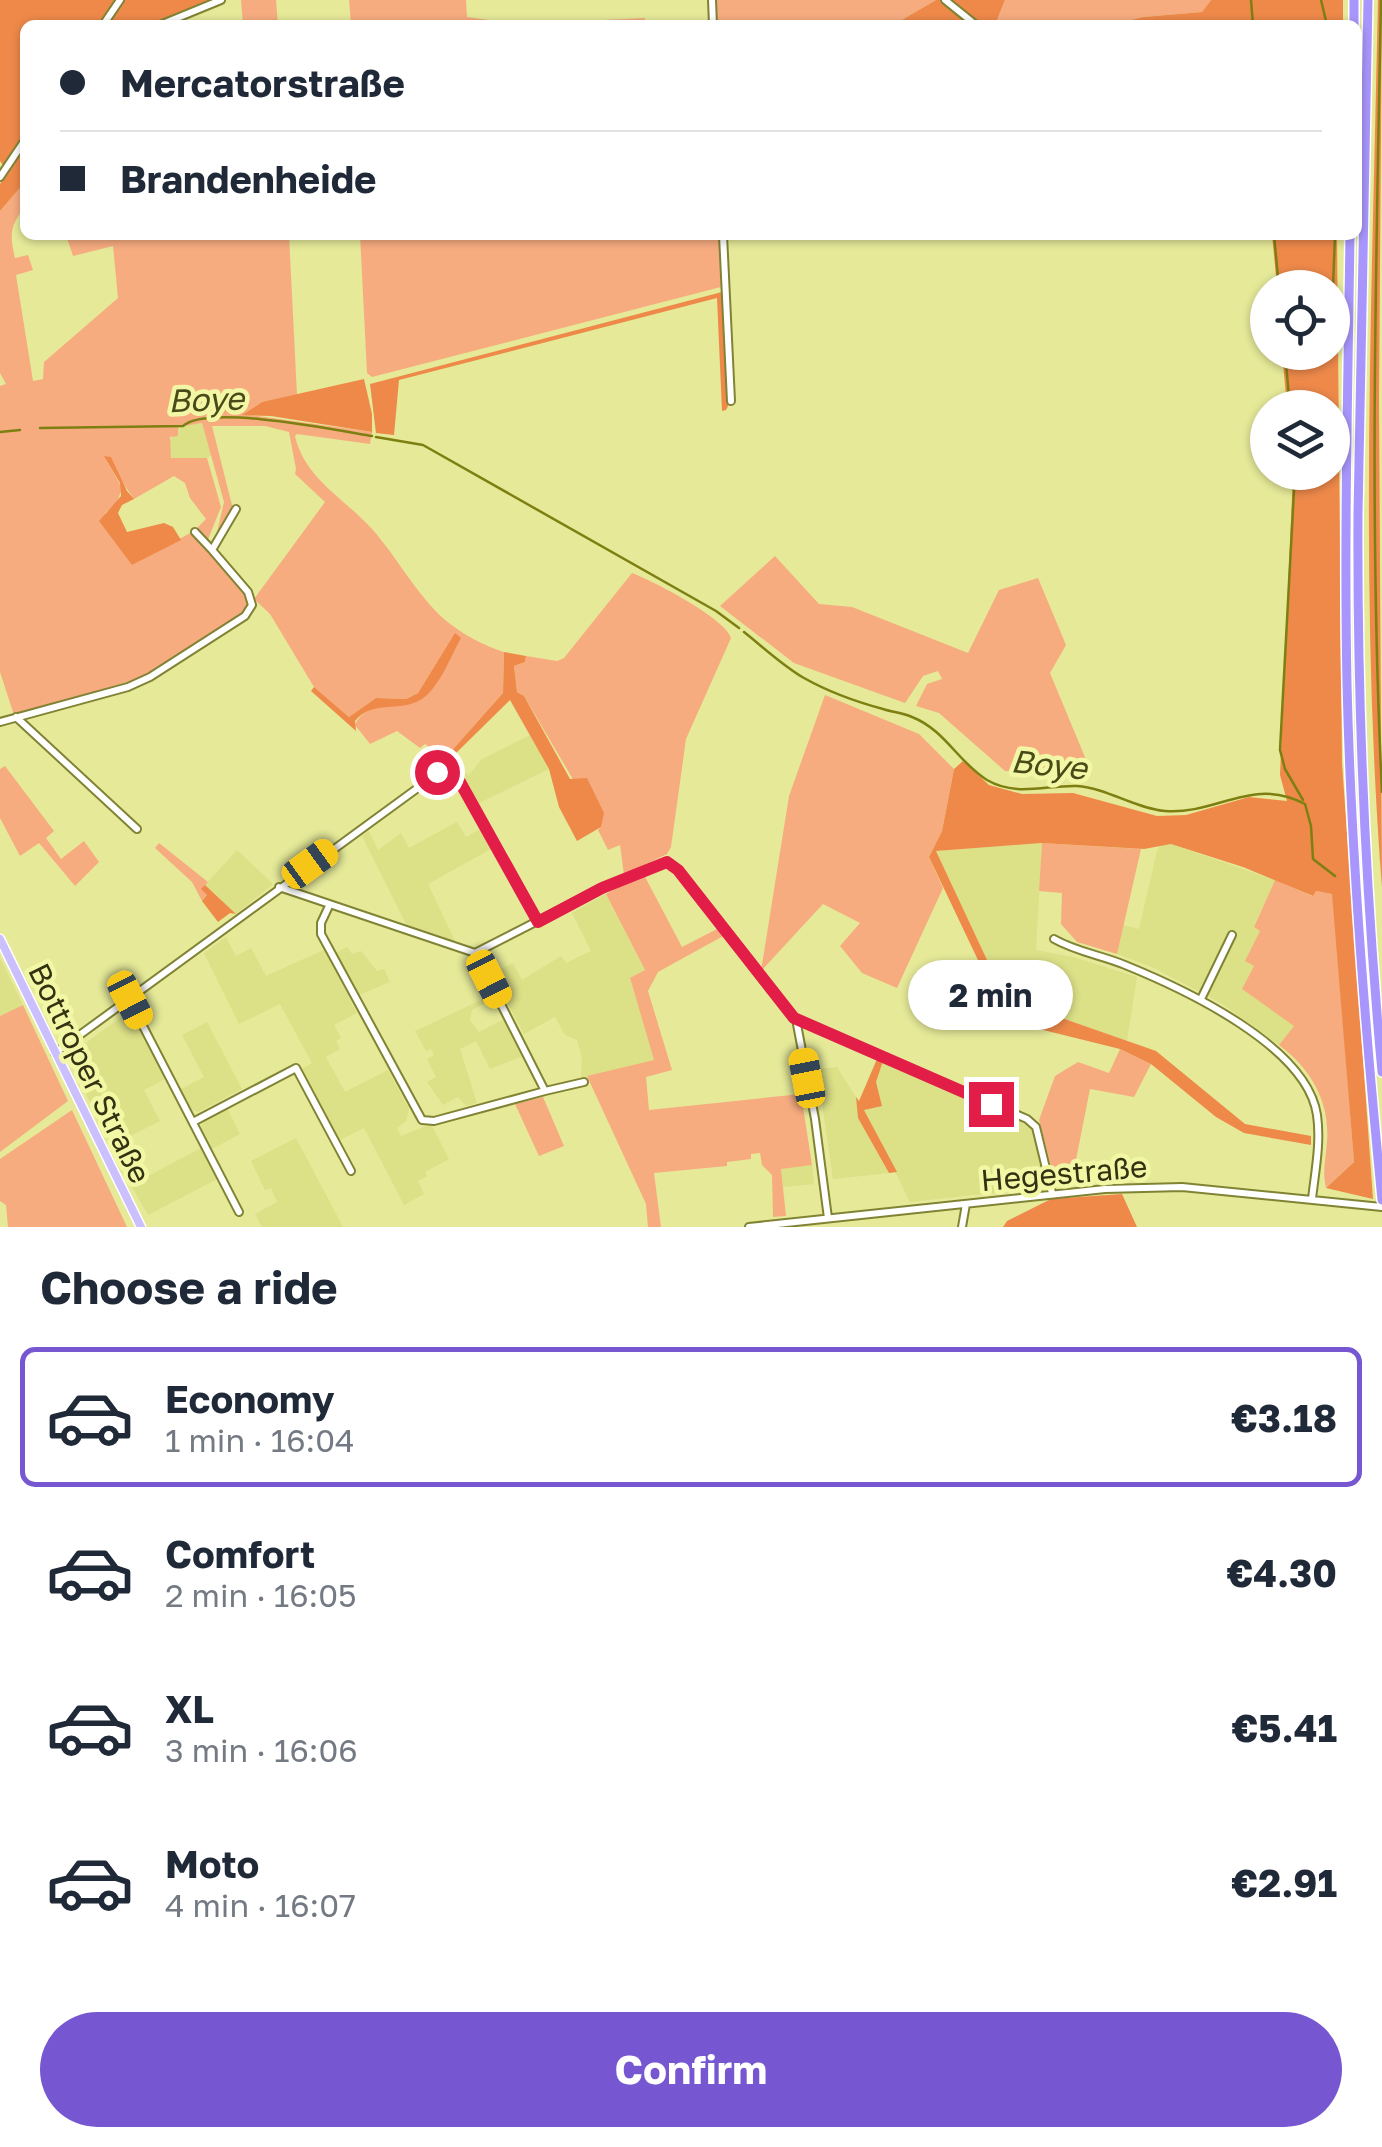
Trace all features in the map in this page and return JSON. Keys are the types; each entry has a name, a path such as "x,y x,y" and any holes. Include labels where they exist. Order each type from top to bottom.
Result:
{"highway":[{"path":"1368,0 1358,514 1360,684 1366,854 1382,1072"},
{"path":"1350,240 1345,517 1348,685 1355,873 1382,1204"}],"main road":[{"name":"Bottroper Straße","path":"0,939 141,1227"}],"street":[{"path":"172,20 221,0"},
{"path":"944,0 970,20"},
{"path":"0,176 20,147"},
{"path":"723,240 731,400"},
{"path":"212,550 236,509"},
{"path":"0,722 150,678 245,616 252,605 248,592 195,532"},
{"path":"16,717 137,829"},
{"path":"55,1053 434,774 450,772 460,782 538,922"},
{"path":"279,887 476,953 602,888 667,862 678,870 796,1019 828,1218"},
{"path":"328,906 320,934 422,1120 584,1082"},
{"path":"1201,999 1232,934"},
{"path":"1054,938 1073,950 1118,962 1201,999 1286,1060 1307,1084 1317,1113 1312,1199"},
{"path":"476,953 545,1091"},
{"path":"130,1000 239,1212"},
{"path":"796,1019 1027,1119 1036,1127 1052,1193"},
{"path":"193,1122 296,1068 350,1171"},
{"name":"Hegestraße","path":"749,1227 1052,1193 1182,1187 1382,1204"},
{"path":"962,1227 966,1203"}],"shaded area":[{"path":"0,0 216,0 170,20 20,20 20,188 0,211 0,184 8,172 0,161"},
{"path":"241,0 276,0 278,20 243,20"},
{"path":"349,0 466,0 467,17 490,20 351,20"},
{"path":"713,0 936,0 902,20 715,20"},
{"path":"936,0 1005,0 997,20 902,20"},
{"path":"1005,0 1211,0 1202,12 1131,20 997,20"},
{"path":"1211,0 1343,0 1343,20 1131,20 1202,12"},
{"path":"1378,0 1382,0 1382,888 1369,555"},
{"path":"20,188 20,213 13,226 12,244 15,258 28,255 33,270 16,275 33,381 43,379 44,362 118,298 113,246 73,256 68,240 289,240 297,395 262,402 244,414 372,432 370,444 295,436 316,476 372,529 434,609 465,634 504,652 503,693 445,759 425,744 420,748 397,731 370,744 355,725 372,709 413,702 454,634 418,693 406,699 376,698 349,717 314,687 270,614 254,599 325,502 295,474 289,432 265,426 212,426 233,509 215,541 224,502 202,423 178,427 178,436 170,437 171,458 207,458 221,507 207,542 196,529 206,519 190,498 185,483 174,476 134,499 105,457 122,488 117,502 105,513 132,565 192,532 243,592 248,600 247,609 148,676 14,715 0,672 0,386 6,384 0,373 0,211"},
{"path":"360,240 719,240 721,287 372,377 367,373"},
{"path":"1272,240 1337,240 1337,270 1275,270"},
{"path":"722,292 729,404 726,410 722,411 717,298 399,380 394,435 376,433 370,384"},
{"path":"1284,370 1338,370 1338,390 1285,390"},
{"path":"364,379 372,432 242,415 262,402"},
{"path":"202,423 211,455 171,458 169,442 178,427"},
{"path":"104,456 111,457 134,499 122,505 118,513 127,532 164,523 173,527 181,540 132,565 99,521 121,496 120,483"},
{"path":"1292,490 1339,490 1342,763 1373,1199 1326,1188 1354,1162 1332,894 1316,891 1313,896 1243,867 1171,844 1144,849 1041,843 936,851 1010,1009 1056,1016 1156,1051 1245,1124 1311,1136 1311,1145 1244,1133 1216,1117 1151,1064 1120,1049 1007,1021 929,857 942,831 954,769 963,761 989,785 1022,794 1073,793 1157,816 1186,815 1249,797 1287,801 1280,775"},
{"path":"775,556 819,604 852,607 968,653 999,590 1038,578 1066,645 1050,673 1092,774 1005,771 939,713 916,706 927,684 942,679 938,671 923,676 905,703 794,663 720,606"},
{"path":"632,573 703,611 731,638 686,739 671,847 667,854 624,875 620,845 608,850 598,830 601,827 524,696 517,692 514,666 525,662 526,656 557,661 564,658"},
{"path":"455,633 461,638 428,694 414,703 362,714 355,721 356,731 311,691 314,687 349,717 376,698 406,699 418,693"},
{"path":"504,652 526,656 525,662 514,666 517,692 524,696 570,779 587,778 604,813 601,827 577,841 559,807 549,769 510,700 451,758 448,755 503,693"},
{"path":"825,695 919,734 954,769 942,831 929,857 943,888 897,988 862,973 840,946 860,923 823,904 761,971 789,796"},
{"path":"530,735 549,769 477,804 459,771 463,769 468,776 482,759"},
{"path":"5,766 54,831 46,838 61,859 84,841 99,862 75,886 39,843 20,856 0,818 0,769"},
{"path":"457,822 466,837 480,829 491,849 428,884 456,943 407,926 362,836 369,831 378,850 401,833 409,848"},
{"path":"159,843 208,882 202,889 207,895 202,901 192,882 155,848"},
{"path":"1042,843 1036,950 1137,977 1127,1041 1056,1016 1010,1009 936,851"},
{"path":"1042,843 1141,849 1117,954 1077,942 1061,924 1062,893 1039,891"},
{"path":"1171,844 1275,880 1254,926 1260,931 1254,965 1295,1025 1279,1045 1221,1003 1152,967 1117,954 1123,925 1139,929 1157,851 1160,846"},
{"path":"237,850 273,884 236,914 205,885"},
{"path":"643,873 682,947 719,928 725,935 658,972 648,991 672,1070 646,1077 649,1110 801,1094 812,1165 781,1169 786,1216 773,1217 772,1175 762,1165 760,1153 751,1154 751,1159 727,1162 727,1166 654,1173 661,1227 648,1227 646,1204 587,1076 654,1060 630,978 645,970 606,894"},
{"path":"1275,880 1312,896 1316,891 1333,894 1354,1162 1326,1188 1327,1126 1321,1099 1309,1075 1279,1045 1294,1026 1242,989 1254,966 1245,961 1260,931 1254,927"},
{"path":"205,885 236,914 230,913 218,922 202,901 207,895 201,889"},
{"path":"606,894 645,971 630,979 654,1060 581,1078 582,1057 577,1040 565,1035 555,1017 524,1034 492,974 513,963 522,980 561,956 566,963 591,951 572,913"},
{"path":"226,937 236,956 251,948 266,976 324,950 357,1013 334,1025 341,1038 336,1041 340,1049 326,1057 345,1092 388,1070 409,1109 406,1121 397,1128 401,1136 431,1124 449,1159 425,1172 427,1176 418,1181 424,1194 404,1205 364,1128 338,1141 300,1070 312,1063 280,1004 239,1024 204,953"},
{"path":"347,947 352,954 361,951 377,971 384,969 390,982 359,995 336,953"},
{"path":"0,958 23,1005 0,1016"},
{"path":"492,995 493,999 472,1010 470,1020 479,1032 504,1019 523,1056 490,1069 476,1041 460,1049 477,1103 466,1106 458,1097 443,1105 427,1082 436,1077 427,1059 434,1055 431,1049 426,1051 415,1031"},
{"path":"23,1005 68,1101 0,1152 0,1016"},
{"path":"124,1015 136,1022 165,1079 144,1090 160,1121 111,1146 68,1056"},
{"path":"207,1022 242,1089 198,1112 192,1110 181,1089 204,1077 182,1035"},
{"path":"1120,1049 1151,1064 1134,1097 1090,1089 1071,1185 1056,1186 1039,1120 1055,1076 1078,1062 1109,1073"},
{"path":"877,1059 883,1061 876,1082 882,1106 864,1110 897,1172 889,1173 858,1118 856,1097 859,1101"},
{"path":"883,1061 1026,1121 1033,1127 1048,1187 910,1202 864,1109"},
{"path":"837,1067 856,1097 858,1118 889,1173 833,1179 817,1069"},
{"path":"543,1097 564,1146 539,1156 515,1104"},
{"path":"227,1108 240,1134 212,1149 201,1127 204,1121"},
{"path":"72,1110 127,1227 8,1227 6,1205 0,1201 0,1159"},
{"path":"296,1138 343,1227 262,1227 255,1214 277,1202 271,1188 265,1190 251,1161"},
{"path":"201,1148 217,1179 148,1215 131,1185"},
{"path":"812,1165 814,1184 783,1187 781,1168"},
{"path":"1122,1194 1137,1227 1003,1227 1007,1221 1051,1199"}],"waterway":[{"path":"1251,0 1253,20"},
{"path":"1321,0 1326,20"},
{"path":"1381,0 1375,495 1382,792"},
{"path":"1274,240 1277,270"},
{"path":"1334,270 1335,240"},
{"path":"1287,370 1288,390"},
{"name":"Boye","path":"40,428 183,426 218,417 303,424 372,436"},
{"name":"Boye","path":"0,432 20,430"},
{"name":"Boye","path":"376,437 423,445 716,611 739,628"},
{"path":"1294,490 1280,750 1285,769 1303,800"},
{"name":"Boye","path":"744,632 813,683 924,723 977,773 998,785 1020,789 1077,786 1165,811 1201,808 1251,795 1286,796 1305,804 1313,859 1335,876"}],"route":[{"path":"437,772 450,772 460,782 538,922 602,888 667,862 678,870 794,1018 991,1104"}]}
